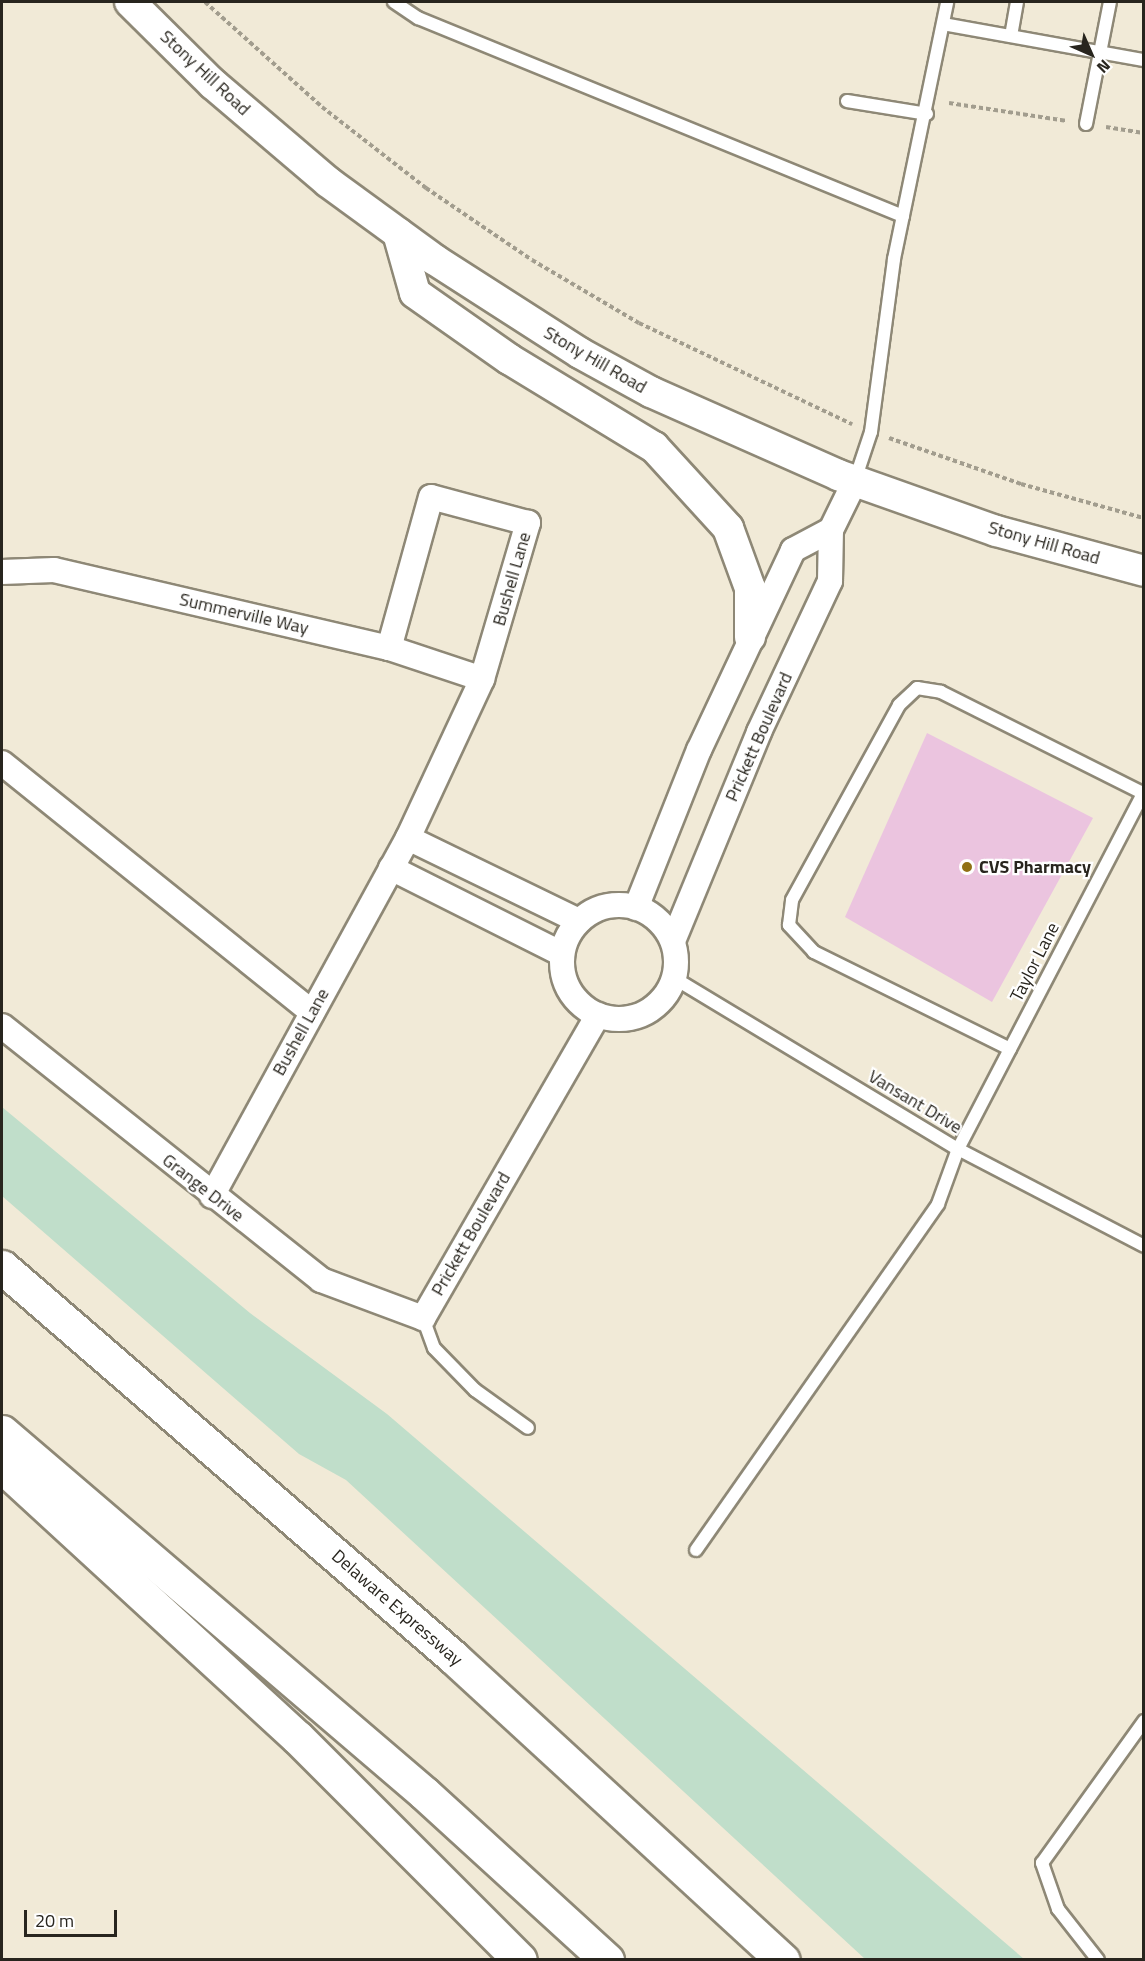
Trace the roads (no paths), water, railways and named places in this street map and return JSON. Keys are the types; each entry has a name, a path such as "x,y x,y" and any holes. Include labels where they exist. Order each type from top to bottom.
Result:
{"highway":[{"name":"Delaware Expressway","path":"2,1267 364,1578 783,1959"},
{"path":"2,1432 424,1792 607,1959"},
{"path":"2,1466 314,1754 520,1959"},
{"path":"703,1884 804,1959"}],"street":[{"name":"Stony Hill Road","path":"130,2 213,84 398,233 580,353 651,392 855,481 996,531 1143,571"},
{"path":"398,233 415,293 509,359 654,447 728,528 750,588 750,637"},
{"name":"Prickett Boulevard","path":"673,941 759,732 831,581 831,530 855,481"},
{"name":"Bushell Lane","path":"212,1196 408,838 483,679 528,523 431,497 389,648"},
{"path":"636,908 750,637 793,550 831,530"},
{"name":"Summerville Way","path":"2,572 54,570 389,648 483,679"},
{"path":"2,763 312,1012"},
{"path":"408,838 579,921"},
{"path":"391,868 562,954"},
{"path":"611,906 636,908 663,925 673,941 674,978 666,995 636,1017 598,1015 570,991 562,954 579,921 611,906"},
{"name":"Prickett Boulevard","path":"423,1318 598,1015"},
{"name":"Grange Drive","path":"2,1026 212,1196 321,1280 423,1318"}],"lane":[{"path":"394,2 418,18 903,216"},
{"path":"855,481 871,432 903,216 930,100 947,2"},
{"path":"1011,36 1017,2"},
{"path":"1086,124 1110,2"},
{"path":"943,24 1143,60"},
{"path":"847,101 927,114"},
{"path":"1010,1049 814,952 789,925 792,900 899,705 916,688 941,692 1143,793"},
{"name":"Taylor Lane","path":"696,1550 938,1204 958,1149 1143,793"},
{"name":"Vansant Drive","path":"674,978 958,1149 1143,1246"},
{"name":"Prickett Boulevard","path":"423,1318 434,1348 475,1390 528,1428"},
{"path":"1098,1959 1058,1909 1042,1863 1143,1721"}],"place":[{"name":"CVS Pharmacy","path":"967,867"}]}
